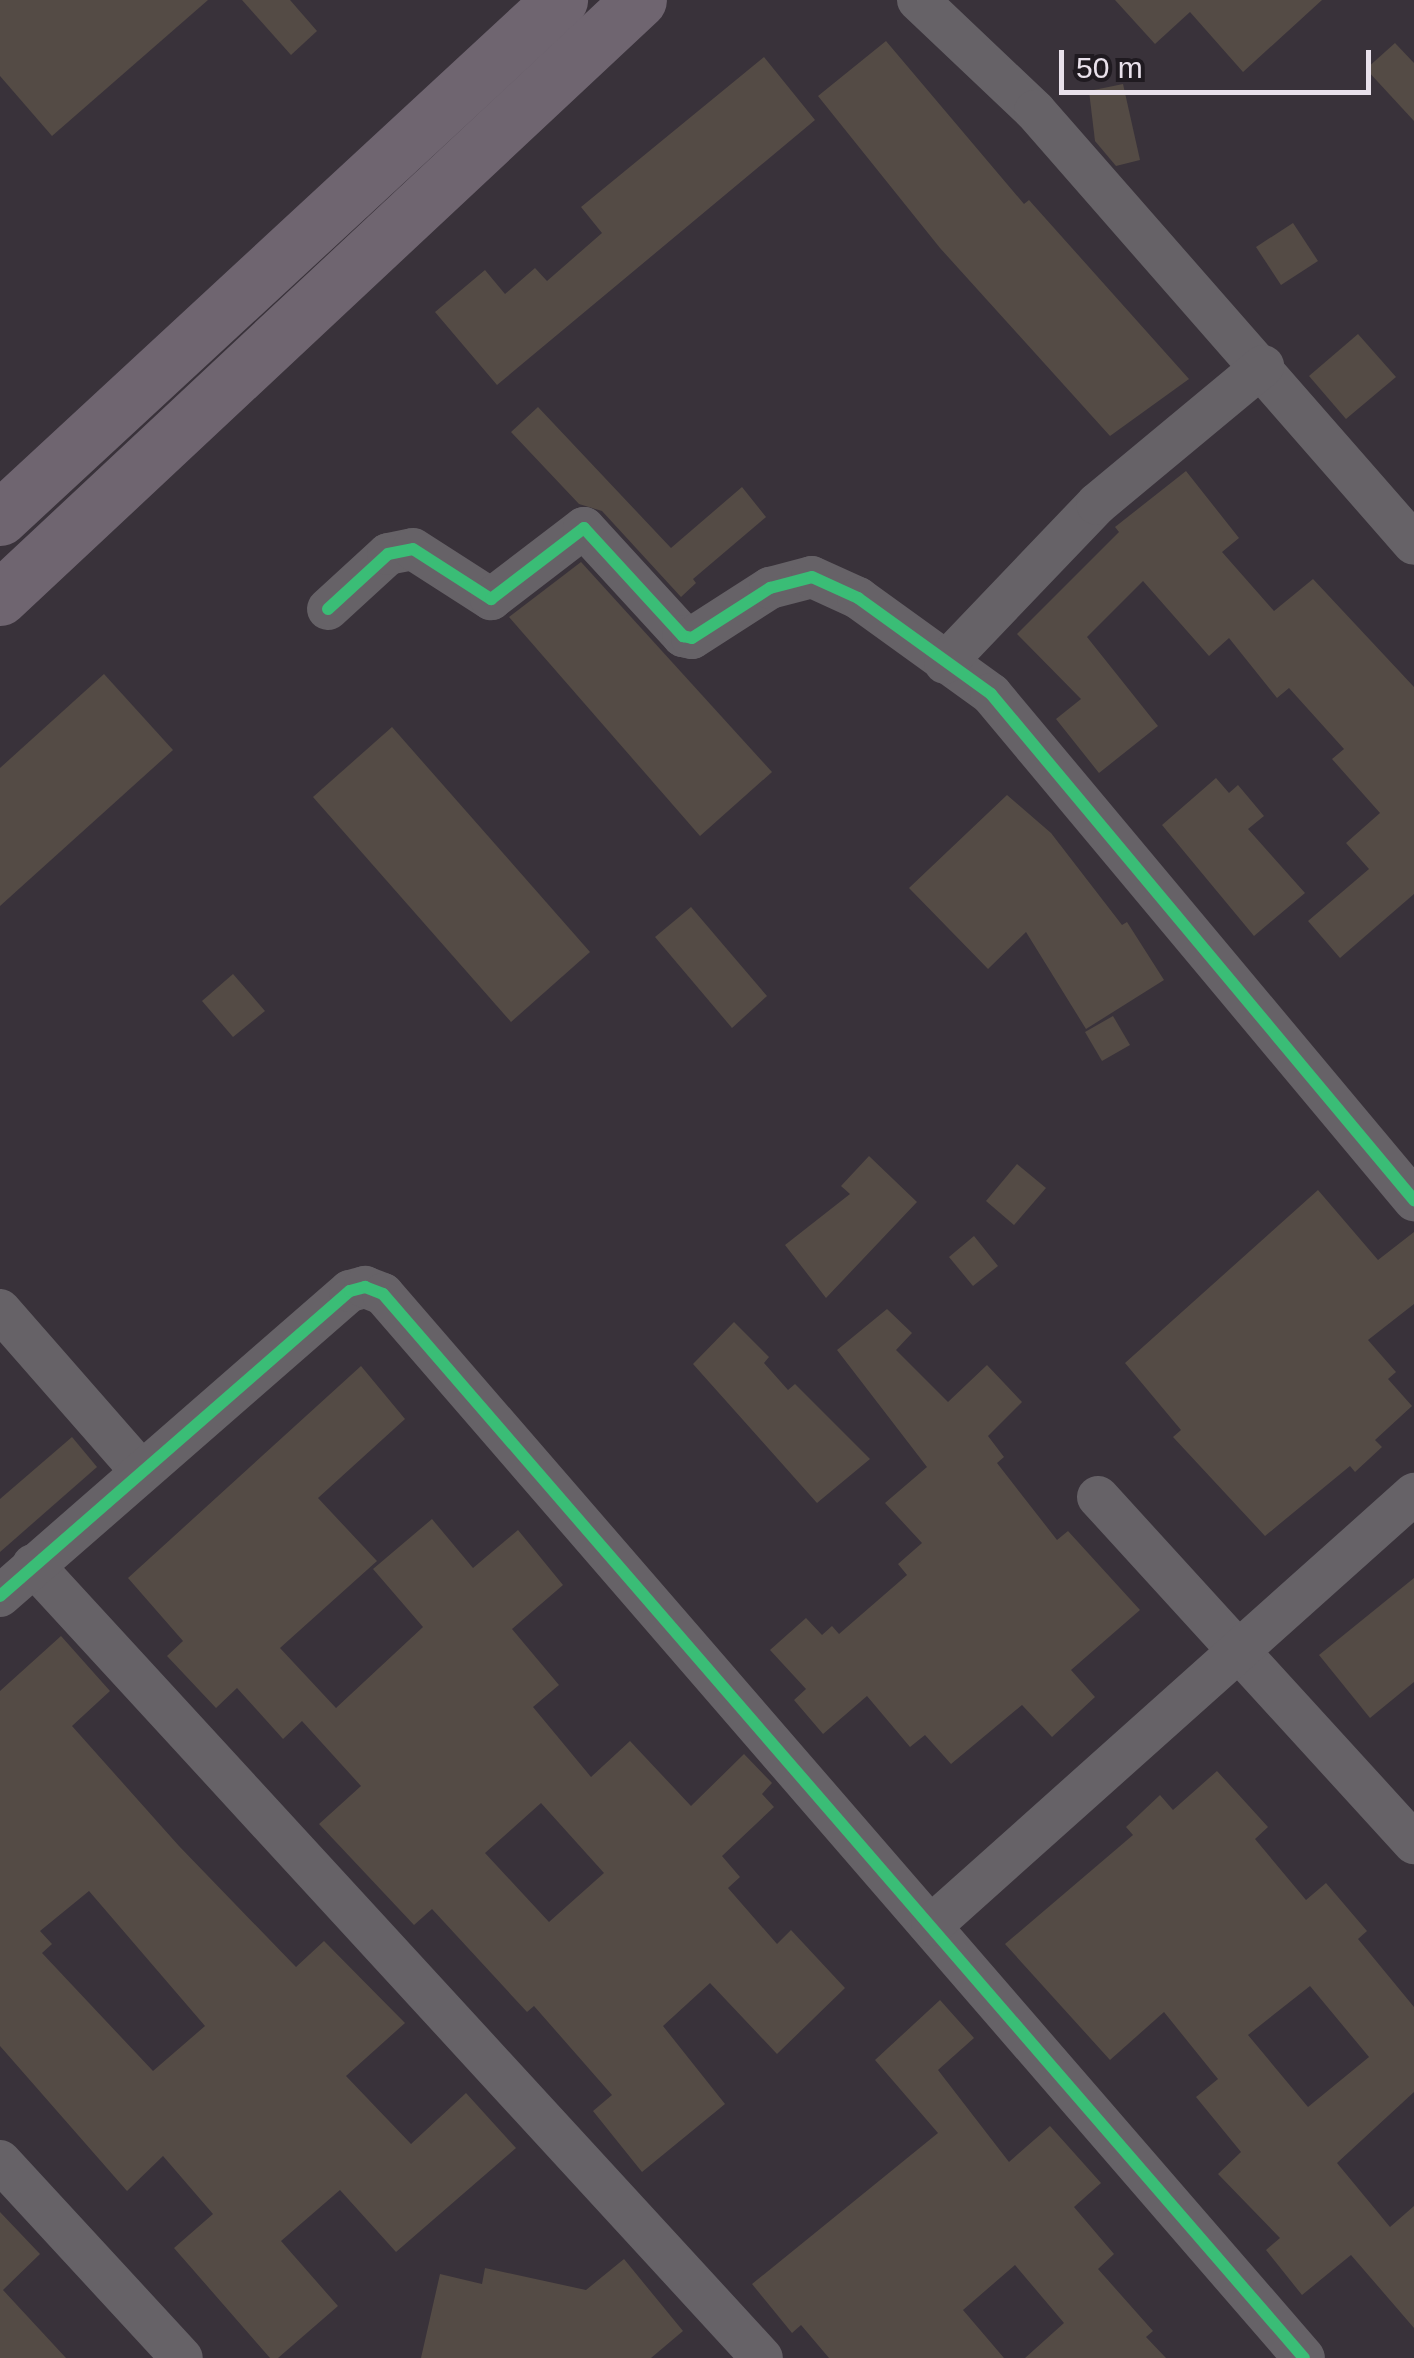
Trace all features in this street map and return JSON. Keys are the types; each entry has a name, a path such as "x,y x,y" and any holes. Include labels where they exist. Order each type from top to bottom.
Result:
{"main road":[{"path":"0,518 560,0"},
{"path":"0,598 638,0"}],"street":[{"path":"918,0 1035,111 1263,366 1414,544"},
{"path":"944,663 1097,504 1263,366"},
{"path":"328,609 388,554 413,549 491,599 584,528 683,636 692,638 770,588 812,577 858,598 991,694 1414,1200"},
{"path":"0,1596 140,1470 350,1291 366,1287 383,1294 1304,2358"},
{"path":"0,1310 140,1470"},
{"path":"932,1925 1414,1494"},
{"path":"1098,1497 1414,1842"},
{"path":"34,1565 762,2358"},
{"path":"0,2161 182,2358"}],"building":[{"path":"0,0 208,0 52,136 0,76"},
{"path":"242,0 290,0 317,31 291,55"},
{"path":"1115,0 1322,0 1243,72 1190,12 1155,44"},
{"path":"886,41 1024,204 1029,200 1189,379 1110,436 940,248 818,96"},
{"path":"1395,43 1414,63 1414,121 1366,69"},
{"path":"764,57 815,120 497,385 435,312 485,270 505,294 535,268 547,281 602,233 581,207"},
{"path":"1123,84 1140,160 1116,166 1095,141 1089,91"},
{"path":"1293,223 1318,261 1281,285 1256,247"},
{"path":"1358,334 1396,377 1346,419 1309,376"},
{"path":"538,407 671,548 742,487 766,517 693,579 696,583 681,597 602,511 579,504 511,432"},
{"path":"1186,471 1239,538 1222,552 1274,611 1313,579 1414,687 1414,894 1340,958 1308,921 1369,869 1346,843 1380,813 1332,759 1344,749 1289,688 1277,698 1229,638 1209,656 1143,581 1087,637 1158,726 1099,773 1056,719 1081,699 1017,634 1119,532 1115,527"},
{"path":"581,562 772,772 700,836 509,617"},
{"path":"104,674 173,750 0,906 0,768"},
{"path":"392,727 590,952 511,1022 313,797"},
{"path":"1216,778 1229,793 1238,785 1264,816 1248,829 1305,893 1254,936 1162,825"},
{"path":"1007,795 1051,833 1122,925 1127,922 1164,980 1086,1029 1026,932 988,969 909,888"},
{"path":"691,907 767,996 732,1028 655,937"},
{"path":"233,974 265,1011 233,1037 202,1001"},
{"path":"1113,1016 1130,1045 1102,1061 1085,1032"},
{"path":"869,1156 917,1202 826,1298 785,1245 850,1194 841,1186"},
{"path":"1017,1164 1046,1188 1014,1225 986,1201"},
{"path":"1318,1190 1378,1260 1414,1232 1414,1304 1368,1340 1396,1372 1388,1379 1412,1406 1375,1440 1382,1447 1355,1472 1350,1466 1265,1536 1173,1437 1181,1430 1125,1363"},
{"path":"974,1236 998,1266 973,1286 949,1257"},
{"path":"887,1309 912,1333 896,1350 948,1402 987,1365 1022,1402 988,1436 1004,1457 997,1463 1057,1540 1068,1531 1140,1610 1071,1670 1095,1697 1052,1737 1022,1705 951,1764 925,1735 910,1747 867,1696 823,1734 794,1700 806,1689 770,1650 806,1618 822,1635 832,1626 839,1634 907,1575 898,1564 922,1543 885,1503 927,1467 837,1350"},
{"path":"734,1322 769,1357 764,1363 788,1390 795,1384 870,1459 817,1503 693,1364"},
{"path":"361,1366 405,1419 318,1498 377,1561 280,1648 336,1708 423,1627 373,1569 432,1519 473,1568 518,1530 563,1585 512,1629 559,1685 533,1707 591,1777 630,1741 691,1806 744,1754 772,1783 762,1794 774,1807 722,1856 740,1877 728,1888 777,1944 791,1930 845,1988 777,2054 710,1983 663,2026 725,2104 642,2172 593,2111 612,2095 534,2006 527,2012 432,1909 414,1925 319,1824 361,1786 302,1721 283,1739 237,1688 216,1708 167,1656 183,1641 128,1578","holes":["541,1803 604,1873 549,1922 485,1853"]},
{"path":"72,1437 97,1467 0,1552 0,1499"},
{"path":"1414,1578 1414,1682 1370,1718 1319,1655"},
{"path":"61,1636 110,1691 72,1726 179,1846 296,1967 324,1941 405,2023 346,2076 411,2144 466,2093 516,2148 396,2252 340,2190 281,2241 338,2306 278,2358 270,2358 174,2248 213,2214 163,2156 127,2191 0,2046 0,1691","holes":["89,1891 205,2026 153,2071 42,1953 52,1944 40,1931"]},
{"path":"1217,1771 1268,1827 1255,1839 1306,1900 1326,1883 1367,1931 1358,1939 1414,2007 1414,2092 1337,2163 1390,2227 1414,2206 1414,2328 1351,2255 1302,2295 1266,2250 1280,2238 1218,2174 1241,2152 1196,2097 1218,2079 1164,2012 1110,2060 1005,1944 1133,1835 1126,1827 1160,1795 1173,1810","holes":["1310,1986 1369,2057 1308,2107 1248,2035"]},
{"path":"940,2000 974,2038 938,2070 1009,2162 1050,2126 1101,2183 1074,2207 1114,2254 1098,2269 1153,2331 1146,2337 1166,2358 1025,2358 1064,2323 1015,2265 963,2310 1004,2358 829,2358 801,2325 792,2333 752,2284 938,2133 875,2060"},
{"path":"0,2212 40,2254 3,2290 66,2358 0,2358"},
{"path":"624,2259 683,2331 651,2358 421,2358 440,2274 482,2284 485,2268 586,2290"}],"cycle path":[{"path":"328,609 388,554 413,549 491,599 584,528 683,636 692,638 770,588 812,577 858,598 991,694 1414,1200"},
{"path":"0,1596 350,1291 365,1287 383,1294 1304,2358"}]}
